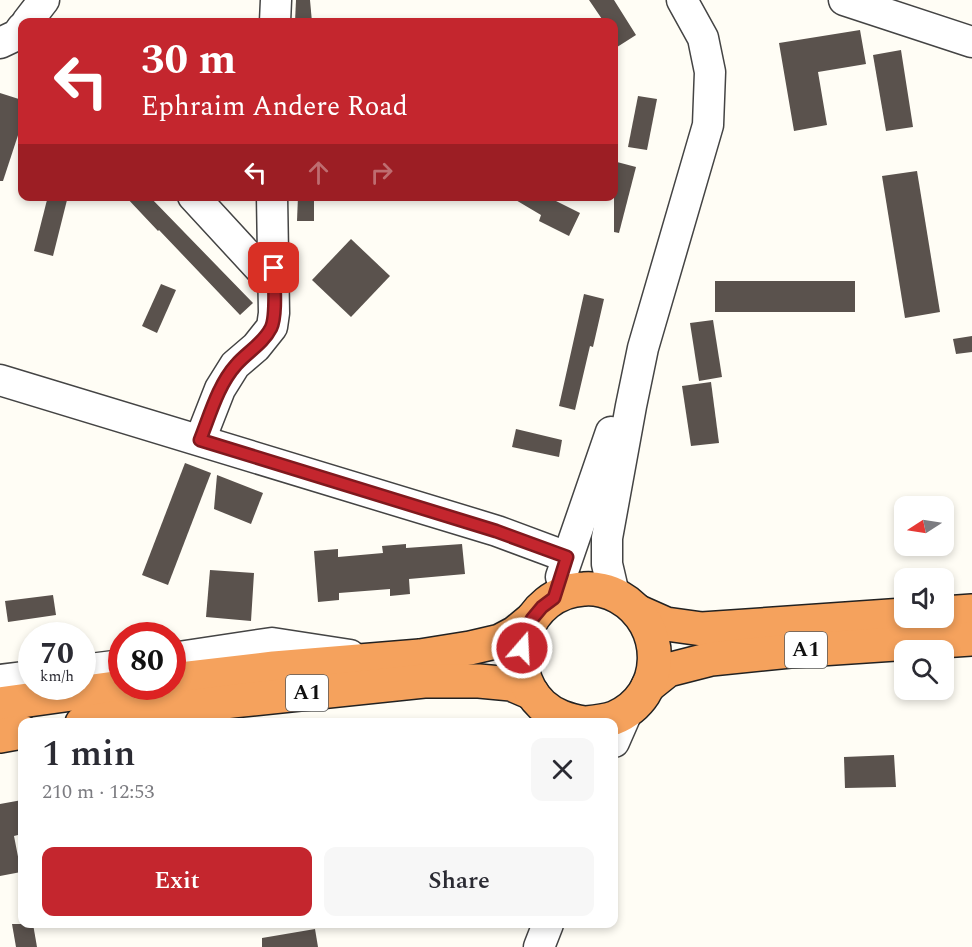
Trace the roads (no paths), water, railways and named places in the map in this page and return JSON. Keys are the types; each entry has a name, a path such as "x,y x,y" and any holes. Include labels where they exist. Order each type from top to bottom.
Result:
{"highway":[{"path":"579,718 563,715 525,679 521,664 525,633 543,608 568,591 584,588 599,590 627,603 648,626 653,640 655,656 653,671 638,698 612,718"},
{"name":"A1","path":"627,603 666,624 702,629 894,616"},
{"name":"A1","path":"186,678 274,668 384,660 470,648 500,641 515,633 543,608"},
{"name":"A1","path":"638,698 668,670 711,659 958,636 972,611"},
{"name":"A1","path":"117,718 234,701 424,681 511,684 563,715"},
{"path":"0,704 108,689"},
{"path":"0,736 18,733"}],"street":[{"path":"275,18 276,0"},
{"path":"627,603 607,564 607,538 643,348 708,125 710,72 706,50 703,38 682,0"},
{"path":"844,0 972,42"},
{"path":"0,43 18,34"},
{"path":"198,201 274,284"},
{"path":"200,440 220,389 235,365 256,347 272,327 274,314 272,201"},
{"path":"543,608 567,557 643,348"},
{"path":"0,380 496,531 567,557"},
{"path":"186,656 272,643 384,660"},
{"path":"0,681 18,678"},
{"path":"618,735 638,698"},
{"path":"539,947 545,928"}]}
